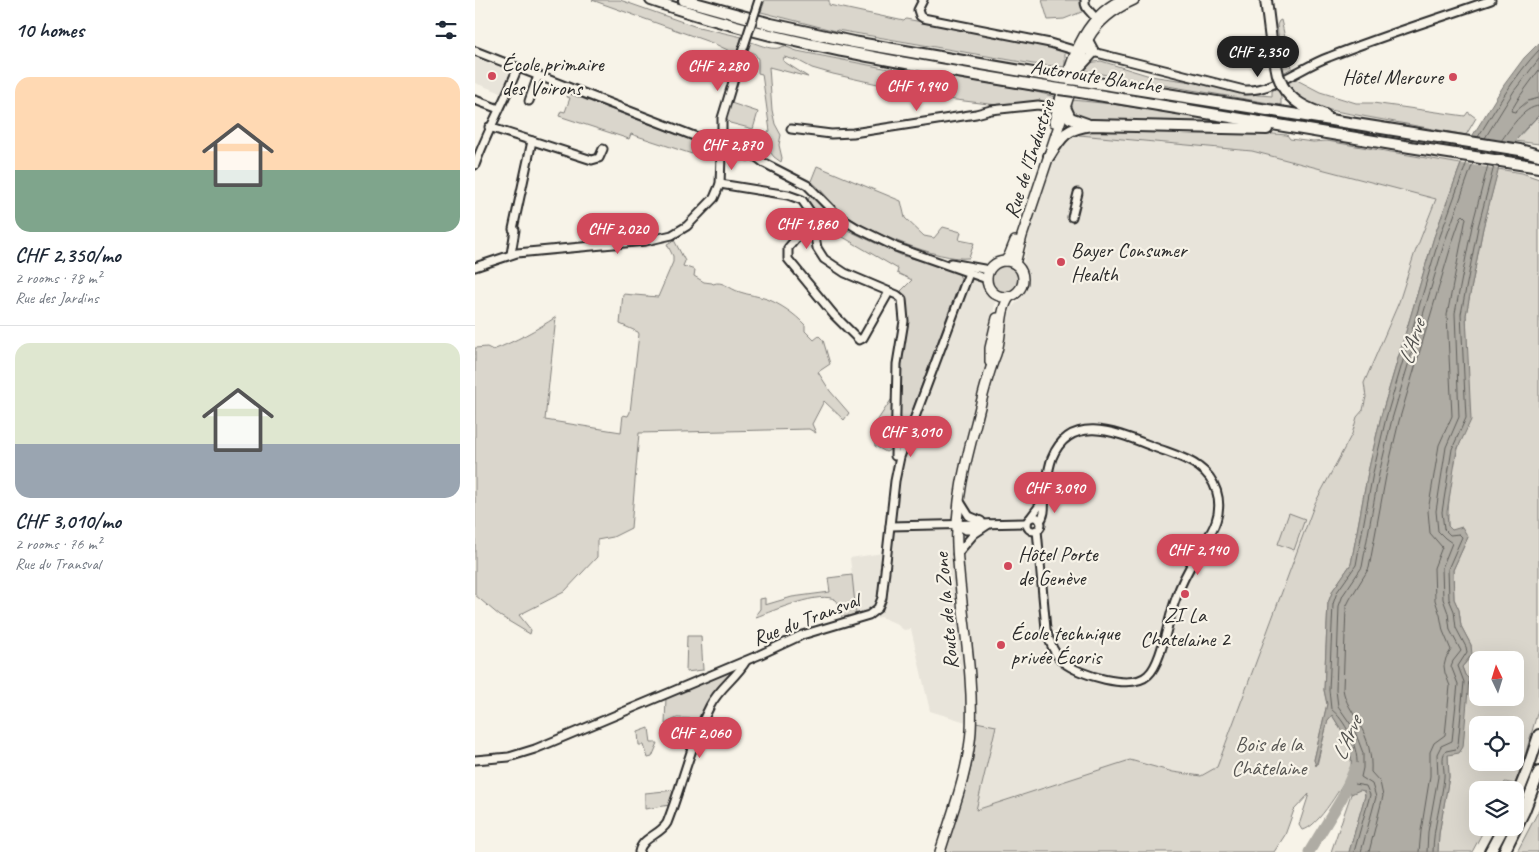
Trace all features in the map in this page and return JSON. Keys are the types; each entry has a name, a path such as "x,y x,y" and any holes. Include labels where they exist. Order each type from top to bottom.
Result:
{"highway":[{"name":"Autoroute Blanche","path":"651,0 729,24 814,45 894,61 1316,132 1539,167"},
{"name":"Autoroute Blanche","path":"685,0 771,24 853,42 1062,78 1077,76 1293,115 1531,152"},
{"path":"1266,0 1271,40 1280,80 1289,96 1306,108 1345,122"},
{"path":"1061,105 1072,119 1092,125"},
{"path":"1049,156 1061,137 1067,132 1078,127 1092,125 1269,129 1316,132"},
{"path":"1520,165 1539,173"},
{"path":"1523,781 1539,735"},
{"path":"1504,852 1524,811 1539,772"},
{"path":"1490,852 1499,836"}],"main road":[{"name":"Rue de l'Industrie","path":"1005,261 1015,242 1084,34 1095,19 1121,0"},
{"name":"Rue de l'Industrie","path":"1010,296 1019,289 1023,281 1022,271 1015,264 1022,236 1049,156 1061,105 1077,76 1079,50 1088,39 1095,19 1134,0"},
{"path":"1010,296 999,295 991,289 989,275 997,263 1005,261 1015,264"},
{"name":"Route de la Zone","path":"990,367 990,348 997,316 999,295"},
{"name":"Route de la Zone","path":"939,852 965,770 971,732 969,673 957,554 959,499 964,470 990,367 998,348 1005,304 1010,296"}],"street":[{"path":"712,148 712,144 719,138 723,114 741,52 759,0"},
{"path":"923,0 918,10 923,18 1095,52 1244,90 1253,90 1267,86 1329,56 1491,0"},
{"path":"1085,0 1086,8 1095,19"},
{"path":"1088,39 1095,52"},
{"path":"475,51 694,136 712,148 715,153 737,152 745,154 766,168 795,179"},
{"path":"1077,76 1087,59 1095,52"},
{"path":"475,164 489,127 505,99 518,67"},
{"path":"529,101 538,76"},
{"path":"475,100 499,110"},
{"path":"791,129 843,134 976,114 991,110 1035,105 1061,105"},
{"path":"489,127 594,160 600,157 603,149"},
{"path":"694,136 728,139 751,152 764,163 812,188 832,211 852,225 896,247 989,275"},
{"path":"511,254 515,230 513,230 532,141"},
{"path":"475,267 511,254 667,238 682,230 717,194 724,154 731,148 731,142"},
{"path":"720,184 797,197 806,205 812,220 817,248 830,264 852,277 902,298 904,321 897,364 895,456"},
{"path":"1072,217 1078,194"},
{"path":"812,220 787,248 788,260 834,315 859,340 863,338 889,292"},
{"path":"943,262 969,273 989,275"},
{"name":"Rue du Transval","path":"475,760 509,757 535,748 802,636 864,616 876,610 882,598 900,457 969,273"},
{"path":"1096,429 1109,432 1184,458 1200,467 1211,478 1219,499 1216,521 1182,582 1171,611 1158,662 1145,678 1126,683 1105,679 1074,669 1062,661 1056,654 1050,643 1046,628 1037,530 1041,526 1040,521 1045,512 1043,501 1049,466 1055,452 1067,438 1087,430 1096,429"},
{"path":"959,499 969,516 991,523"},
{"path":"1037,530 1029,530 1029,520 1043,501"},
{"path":"890,526 991,523 1029,520 1037,517 1040,521"},
{"path":"957,554 969,538 978,530 991,523"},
{"path":"957,524 966,530 978,530"},
{"path":"639,852 643,843 666,826 693,747 710,706 721,690 739,672 745,661"}],"shaded area":[{"name":"École primaire des Voirons","path":"475,58 511,71 502,93 475,83"},
{"path":"1077,135 1252,151 1436,199 1414,255 1399,302 1364,383 1366,397 1363,410 1357,417 1352,434 1315,503 1217,767 1202,776 1173,772 1130,760 975,810 996,727 976,722 966,722 930,711 911,629 904,630 895,623 881,617 857,621 850,558 883,553 892,455 898,449 963,274 982,283 995,302 992,324 1006,327 1011,308 1023,296 1028,270 1023,265 1034,209 1047,168 1061,147"}],"green space":[{"path":"592,0 620,0 694,26 742,37 736,54 715,44"},
{"path":"765,0 829,0 829,5 904,21 906,19 1034,43 1065,52 1065,67 1033,64 836,31 761,12"},
{"path":"1042,0 1082,0 1084,11 1064,19 1048,20"},
{"path":"1281,20 1292,68 1283,73 1277,25"},
{"path":"751,42 772,48 784,46 797,51 894,70 895,68 1028,90 1056,97 1052,102 1037,101 1005,106 891,92 891,87 833,74 784,57 783,61 808,77 769,67 772,110 775,124 781,135 779,145 781,162 774,157 758,136 770,131 762,74 758,73 758,59 755,54 748,51"},
{"path":"1101,61 1150,76 1192,82 1194,79 1258,95 1272,96 1272,91 1278,87 1281,94 1281,105 1120,78 1084,70 1088,63"},
{"path":"1293,78 1320,92 1356,103 1373,103 1465,116 1468,112 1476,118 1466,135 1324,109 1306,102 1294,94 1286,82"},
{"path":"568,93 697,142 692,154 631,134 629,139 559,116 561,111 565,112 570,98 567,97"},
{"path":"1072,100 1112,104 1215,120 1214,124 1086,121 1072,115"},
{"path":"731,103 758,112 753,129 730,123 726,119"},
{"path":"1539,115 1539,144 1515,141"},
{"name":"Bois de la Châtelaine","path":"1077,131 1261,133 1287,135 1290,139 1313,142 1327,141 1461,164 1434,237 1381,416 1368,472 1351,564 1333,590 1328,603 1324,690 1327,704 1314,760 1317,765 1328,720 1332,715 1348,746 1352,767 1323,813 1308,828 1302,830 1299,825 1309,794 1294,810 1285,835 1274,852 945,852 970,771 976,722 996,726 976,810 1130,760 1173,772 1201,776 1217,767 1315,503 1352,434 1357,417 1363,410 1366,397 1364,383 1399,302 1414,255 1436,199 1252,151 1079,135"},
{"path":"817,166 901,201 905,218 924,236 934,238 943,227 961,232 959,240 974,243 969,258 940,255 904,244 854,221 843,213 811,181"},
{"path":"1498,169 1522,173 1539,179 1539,707 1524,759 1524,716 1469,716 1469,771 1520,771 1516,781 1469,781 1469,836 1481,836 1472,852 1438,852 1439,834 1449,777 1448,755 1465,675 1462,667 1469,659 1469,706 1524,706 1524,651 1471,651 1471,645 1461,626 1459,610 1454,599 1453,570 1468,537 1452,530 1448,526 1453,469 1462,438 1467,345 1466,315 1483,228"},
{"path":"810,194 843,228 903,256 944,266 958,272 961,279 898,449 900,364 906,304 905,297 901,291 912,280 897,273 898,269 836,233 834,235 808,201"},
{"path":"674,240 685,261 683,266 695,270 694,276 704,282 720,283 736,291 772,301 801,321 805,325 805,331 814,340 819,336 823,340 830,364 818,372 830,391 849,413 844,420 824,401 812,424 816,433 809,429 639,433 631,528 613,537 597,540 597,557 564,592 519,615 531,630 530,634 500,616 475,595 475,348 487,347 493,350 526,335 556,317 545,420 621,432 623,415 628,416 630,412 639,334 620,324 623,294 658,297 673,262 673,256 667,244"},
{"path":"1005,264 1015,268 1019,278 1015,288 1005,292 995,288 991,278 995,268"},
{"path":"893,397 890,450 886,452 875,446 871,430"},
{"path":"1289,513 1305,519 1294,550 1278,544"},
{"path":"852,575 856,614 842,618 836,600 820,598 797,602 756,617 760,609 760,599 765,598 765,605 792,597 830,592 828,578"},
{"path":"687,636 701,636 703,670 686,672"},
{"path":"737,667 738,670 712,698 701,719 677,718 665,724 666,697"},
{"path":"649,728 651,743 658,743 652,757 648,758 644,745 639,745 638,732"},
{"name":"Bois de la Châtelaine","path":"1360,789 1364,791 1365,796 1349,852 1331,852 1351,794"},
{"path":"675,790 670,805 645,809 645,793"},
{"path":"1539,810 1539,852 1517,852"}],"water":[{"path":"1539,43 1539,115 1501,159 1483,228 1466,315 1471,420 1457,450 1447,512 1448,526 1452,530 1462,527 1468,537 1453,570 1454,599 1459,610 1461,626 1471,645 1472,651 1469,651 1469,658 1462,667 1469,679 1463,747 1459,753 1448,755 1449,777 1439,834 1438,852 1349,852 1365,796 1364,791 1360,790 1351,794 1347,776 1350,768 1351,752 1345,737 1332,715 1328,720 1316,766 1314,760 1327,704 1324,690 1328,603 1333,590 1351,564 1368,472 1381,416 1434,237 1473,135 1504,85 1524,58"}],"pier":[{"path":"1470,135 1517,143 1503,160 1501,169 1458,163"}],"waterway":[{"name":"L'Arve","path":"1309,852 1342,798 1355,768"}],"place":[{"name":"École primaire des Voirons","path":"492,76"},
{"name":"Hôtel Mercure","path":"1453,77"},
{"name":"Bayer Consumer Health","path":"1061,262"},
{"name":"Hôtel Porte de Genève","path":"1008,566"},
{"name":"ZI La Chatelaine 2","path":"1185,594"},
{"name":"École technique privée Écoris","path":"1001,645"}]}
